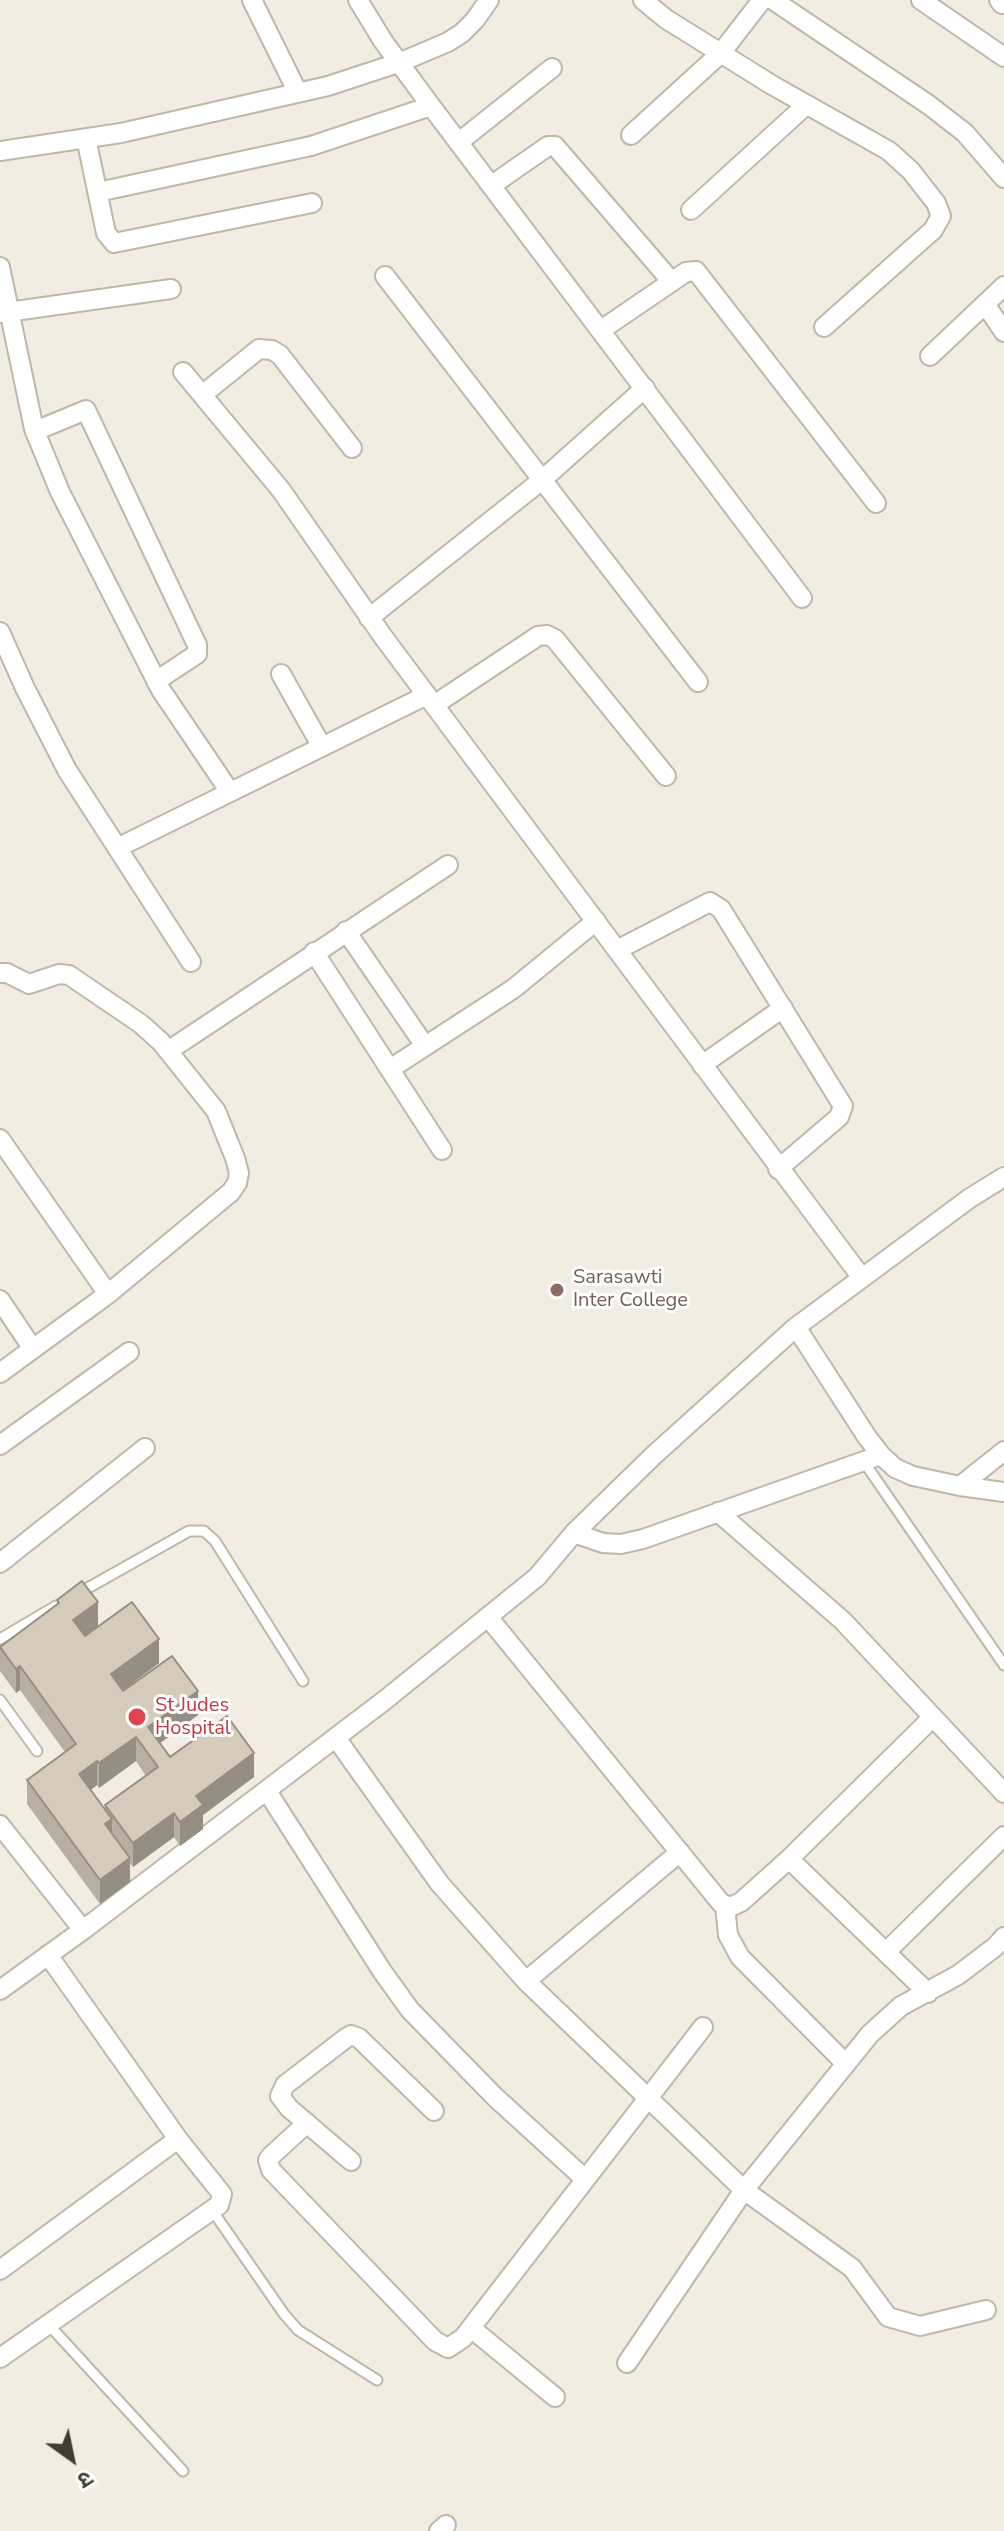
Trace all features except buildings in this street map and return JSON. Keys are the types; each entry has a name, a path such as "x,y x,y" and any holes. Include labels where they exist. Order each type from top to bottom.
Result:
{"street":[{"path":"252,0 298,93"},
{"path":"358,0 383,41 431,106 802,598"},
{"path":"0,151 121,133 328,86 401,62 448,42 475,20 489,0"},
{"path":"643,0 666,19 898,158 936,203 941,216 933,230 824,327"},
{"path":"631,135 721,53 762,0"},
{"path":"773,0 929,105 965,133 1004,178"},
{"path":"921,0 1004,57"},
{"path":"459,142 552,68"},
{"path":"691,210 806,105"},
{"path":"98,192 311,146 431,106"},
{"path":"86,138 106,233 111,241 119,243 312,203"},
{"path":"492,185 548,146 555,146 672,282"},
{"path":"0,267 5,313 35,431 60,492 156,681 177,717 230,792"},
{"path":"601,330 690,271 699,274 876,503"},
{"path":"385,276 698,682"},
{"path":"930,356 1004,286"},
{"path":"5,313 171,289"},
{"path":"985,304 1004,332"},
{"path":"202,395 259,349 272,350 280,355 352,448"},
{"path":"183,372 281,490 369,618 862,1278"},
{"path":"369,618 542,480 645,388"},
{"path":"35,431 86,410 197,645 197,654 156,681"},
{"path":"0,632 67,770 191,962"},
{"path":"117,848 322,747 431,700 538,636 547,635 555,639 666,776"},
{"path":"281,674 322,747"},
{"path":"168,1051 448,865"},
{"path":"617,950 710,902 721,909 843,1106 839,1117 778,1169"},
{"path":"390,1069 513,989 596,921"},
{"path":"346,931 425,1046"},
{"path":"314,952 442,1150"},
{"path":"0,973 7,973 29,984 59,974 69,975 141,1024 168,1051 219,1118 239,1173 231,1192 108,1294 0,1373"},
{"path":"702,1065 783,1008"},
{"path":"2,1144 108,1294"},
{"path":"2,1986 83,1930 267,1791 488,1617 537,1577 574,1533 654,1455 796,1327 970,1198 1004,1177"},
{"path":"0,1300 33,1349"},
{"path":"796,1327 872,1458 913,1476 1004,1492"},
{"path":"0,1445 129,1352"},
{"path":"0,1563 145,1448"},
{"path":"960,1486 1004,1451"},
{"path":"574,1533 603,1543 621,1544 643,1539 872,1458"},
{"path":"718,1512 843,1621 1004,1793"},
{"path":"488,1617 725,1906 728,1935 740,1957 846,2064"},
{"path":"725,1906 735,1906 741,1902 789,1859 932,1718"},
{"path":"336,1738 440,1884 526,1981 744,2190 852,2268 884,2314 893,2320 920,2326 986,2310"},
{"path":"267,1791 410,2010 495,2097 585,2179"},
{"path":"0,1825 83,1930"},
{"path":"886,1952 1004,1836"},
{"path":"526,1981 680,1852"},
{"path":"789,1859 928,1993"},
{"path":"627,2363 744,2190 888,2016 974,1964 1004,1937"},
{"path":"0,2358 219,2205 222,2194 178,2139 48,1955"},
{"path":"307,2123 271,2156 268,2160 271,2170 435,2341 448,2348 455,2346 471,2328 703,2027"},
{"path":"351,2161 280,2096 281,2091 351,2035 359,2038 434,2111"},
{"path":"0,2270 178,2139"},
{"path":"471,2328 555,2397"}],"lane":[{"path":"872,1458 1004,1665"},
{"path":"0,1639 142,1556 189,1531 197,1530 210,1535 215,1541 303,1681"},
{"path":"0,1700 37,1751"},
{"path":"212,2210 298,2330 377,2380"},
{"path":"49,2325 183,2471"}],"place":[{"name":"Sarasawti Inter College","path":"557,1290"},
{"name":"St Judes Hospital","path":"137,1717"}]}
